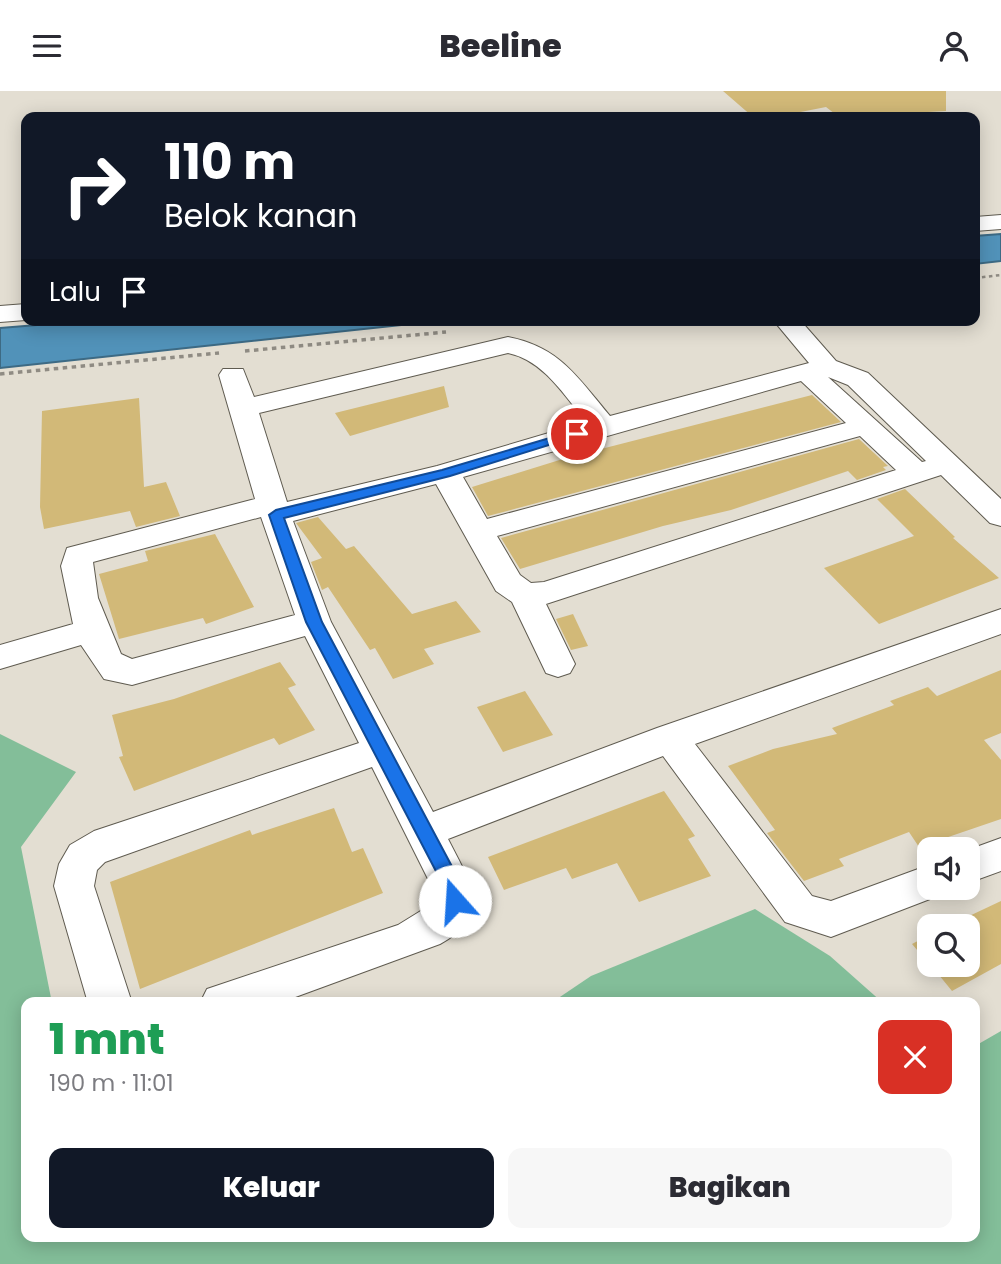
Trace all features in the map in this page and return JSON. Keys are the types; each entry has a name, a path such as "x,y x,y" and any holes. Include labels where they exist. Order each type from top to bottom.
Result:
{"street":[{"path":"980,224 1001,222"},
{"path":"0,314 21,312"},
{"path":"791,326 816,369 866,426 1001,516"},
{"path":"245,408 508,345 526,347 547,361 604,426"},
{"path":"235,359 245,408 274,510 314,622 454,891 455,901 451,913 438,926 409,939 240,997"},
{"path":"314,622 132,672 117,671 109,664 92,630 76,570 78,556 90,551 445,473 604,426 816,369 849,372 858,379 932,469"},
{"path":"478,531 866,426"},
{"path":"524,595 546,593 932,469"},
{"path":"445,473 509,583 524,595 558,664"},
{"path":"424,832 670,738 1001,621"},
{"path":"0,657 92,630"},
{"path":"670,738 788,899 799,910 831,919 917,887"},
{"path":"108,997 74,886 74,869 80,858 95,848 129,835 380,750"},
{"path":"980,862 1001,854"}],"path":[{"path":"980,277 1001,275"},
{"path":"0,374 235,359 454,331"}],"green space":[{"path":"0,734 76,772 21,847 51,997 21,997 21,1242 980,1242 980,1043 1001,1031 1001,1264 0,1264"},
{"path":"755,909 830,956 876,997 560,997 591,976"}],"water":[{"path":"1001,234 1001,261 980,263 980,236"},
{"path":"25,326 392,326 0,368 0,328"}],"building":[{"path":"723,91 946,91 946,111 832,112 826,107 800,112 747,112"},
{"path":"444,386 449,407 350,436 335,413"},
{"path":"812,395 841,422 488,516 472,487 566,458"},
{"path":"139,398 144,487 166,482 180,516 136,527 130,511 44,529 40,507 42,411"},
{"path":"859,439 888,466 883,467 886,470 857,480 848,471 731,510 663,526 520,569 501,538"},
{"path":"905,489 955,537 953,538 999,578 879,624 824,568 914,536 877,499"},
{"path":"318,517 346,549 354,546 412,614 456,601 481,632 424,649 434,664 393,679 375,648 370,650 328,587 322,590 311,562 322,558 296,523"},
{"path":"215,534 254,607 206,624 203,618 119,639 99,574 148,561 145,551"},
{"path":"573,614 588,646 571,650 556,619"},
{"path":"280,662 296,685 288,688 315,730 279,745 274,738 134,791 119,757 123,756 112,715 174,699"},
{"path":"1001,670 1001,733 984,740 1001,760 1001,819 948,837 917,837 917,844 909,832 839,859 844,866 804,881 767,833 775,830 728,766 773,749 837,734 832,728 894,705 890,701 928,687 937,696"},
{"path":"525,691 553,735 503,752 477,707"},
{"path":"664,791 695,836 688,839 711,876 639,902 617,863 572,879 566,868 504,890 488,857"},
{"path":"334,808 352,852 363,848 383,893 140,989 110,882 250,830 252,835"},
{"path":"1001,901 1001,964 980,976 980,914 973,914"},
{"path":"941,977 977,977 952,991"}],"route":[{"path":"455,901 448,876 314,622 276,515 445,473 577,434"}]}
